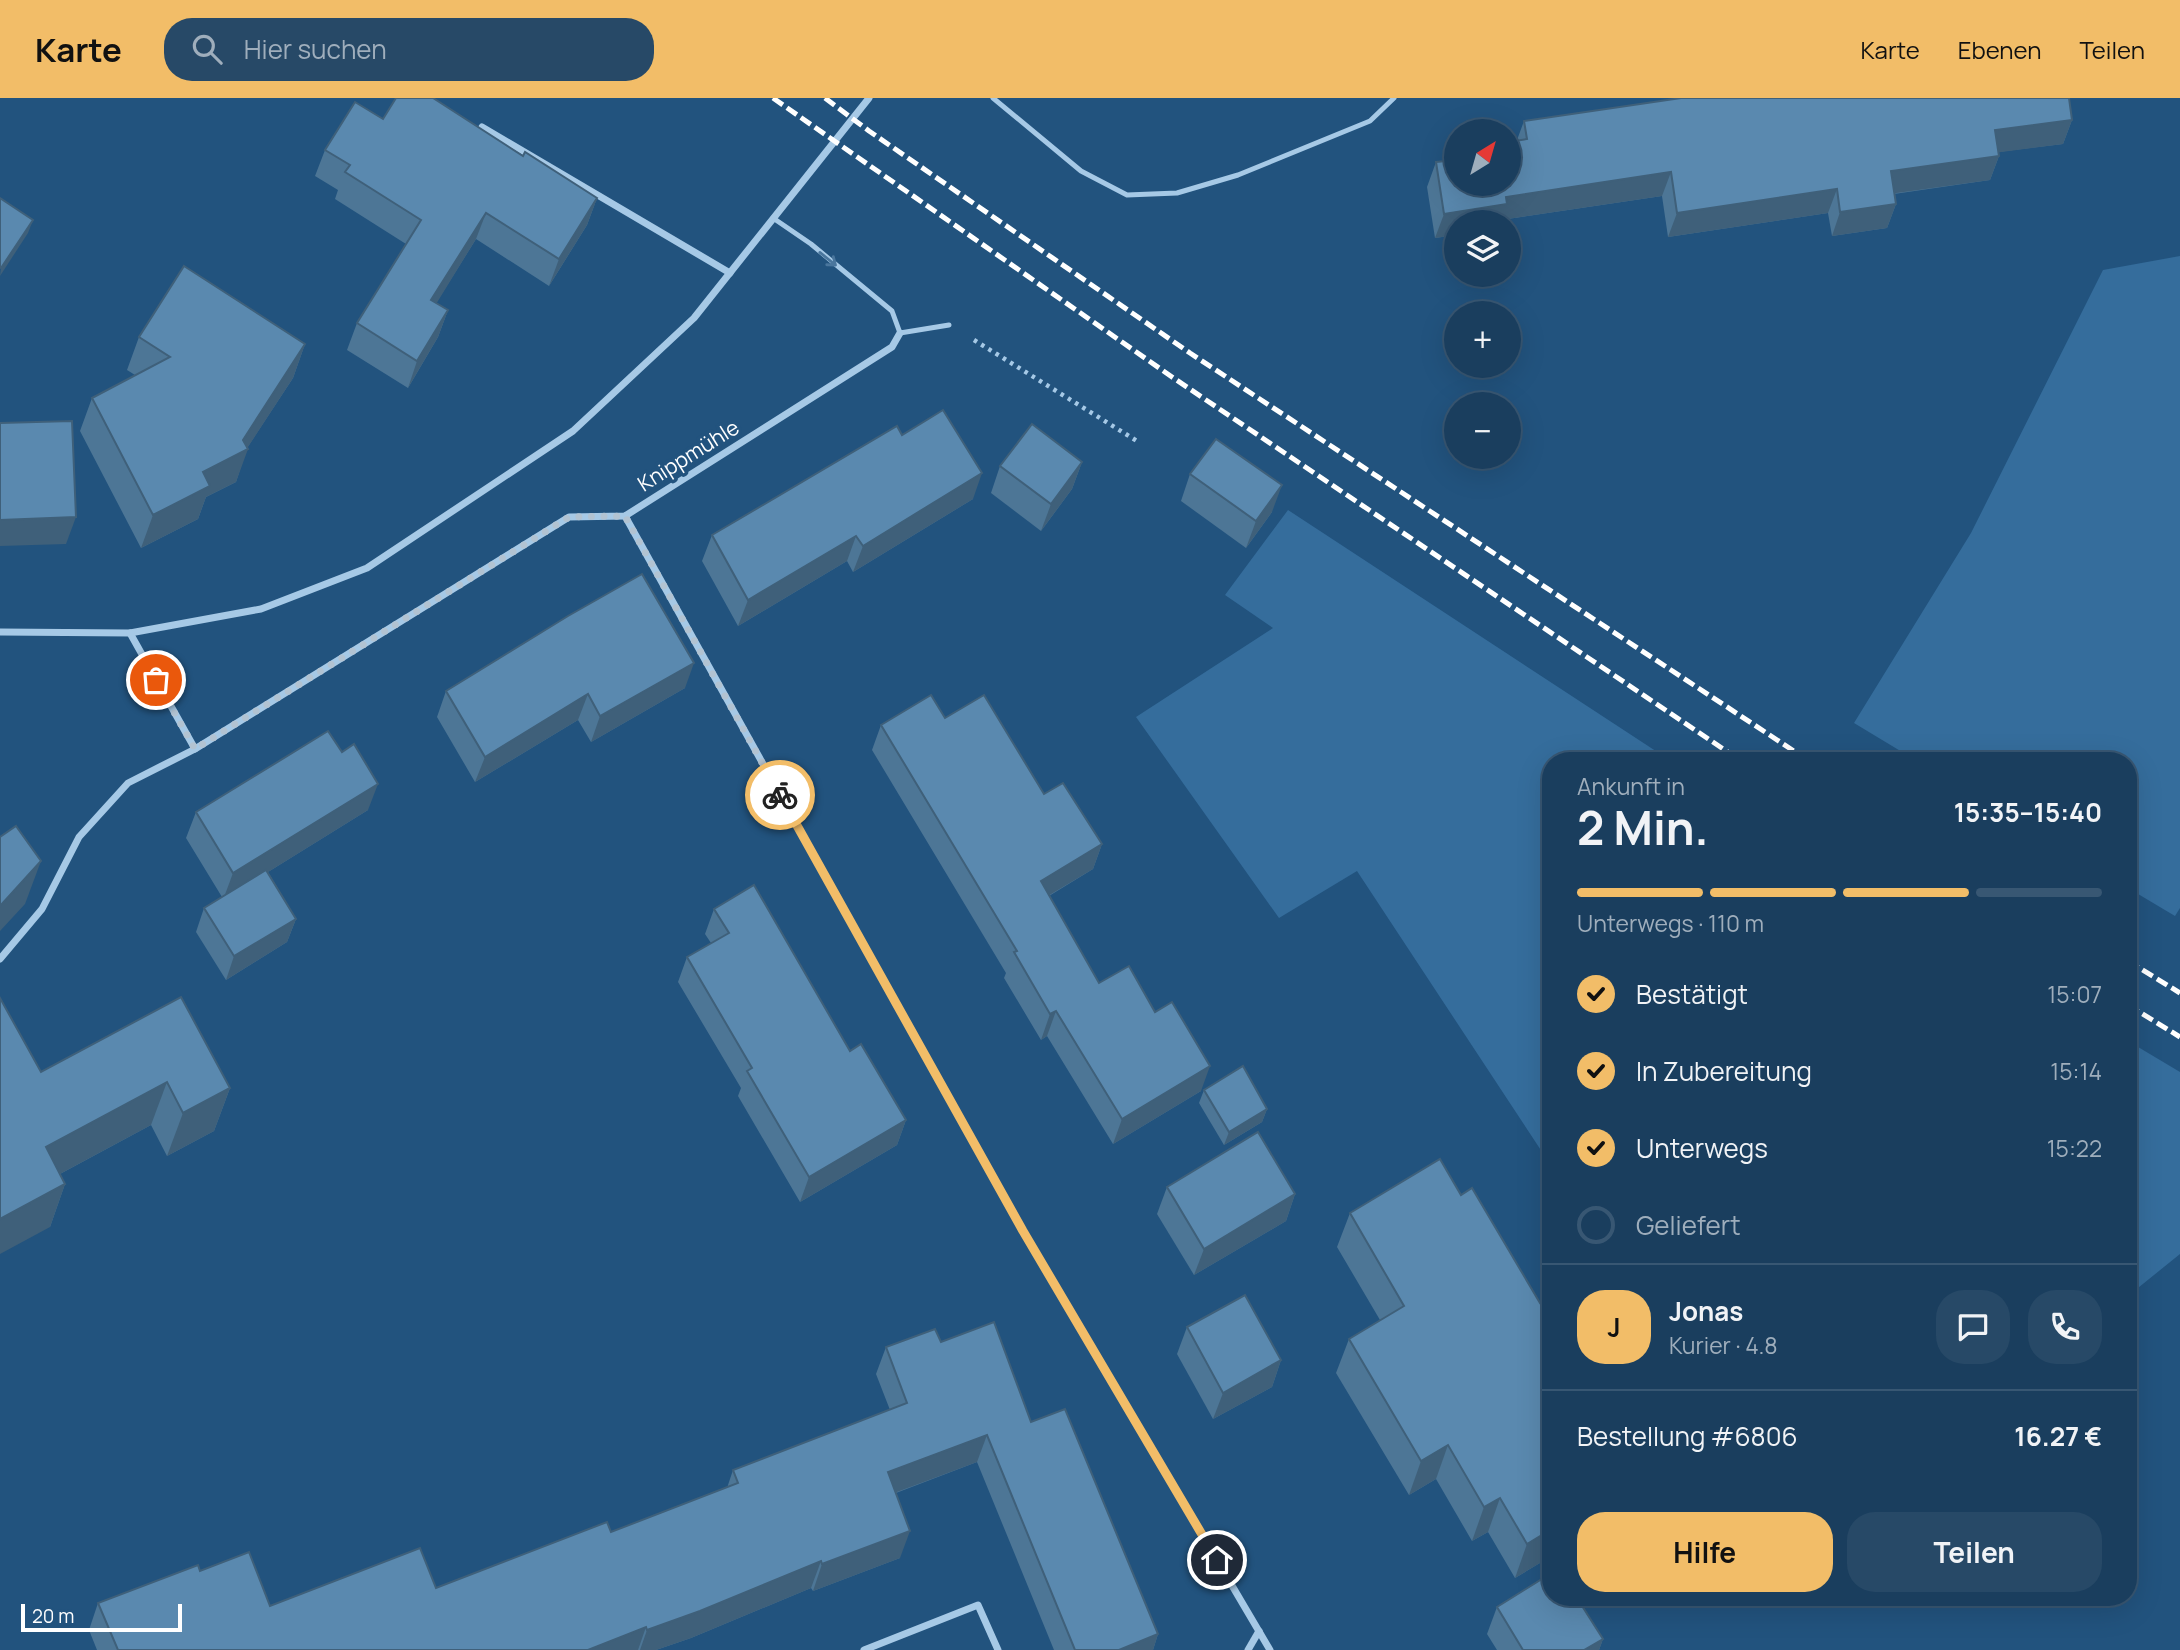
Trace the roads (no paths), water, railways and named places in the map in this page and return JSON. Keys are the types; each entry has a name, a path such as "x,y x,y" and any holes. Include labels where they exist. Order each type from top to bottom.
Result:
{"street":[{"path":"0,632 130,633 261,609 368,568 573,431 694,318 869,98"},
{"path":"482,127 730,273"},
{"name":"Knippmühle","path":"0,959 42,909 79,837 128,783 195,749 569,517 625,516 892,347 900,333"},
{"path":"625,516 1023,1231 1270,1650"},
{"path":"130,633 195,749"},
{"path":"863,1650 978,1605 998,1650"},
{"path":"1248,1650 1259,1631"}],"lane":[{"path":"993,98 1081,171 1127,195 1177,194 1238,175 1370,121 1395,98"},
{"path":"773,218 811,244 892,311 900,333 949,325"}],"railway":[{"path":"773,98 1172,377 1728,752"},
{"path":"825,98 1190,353 1795,752"},
{"path":"2137,967 2180,993"},
{"path":"2137,1011 2180,1037"}]}
